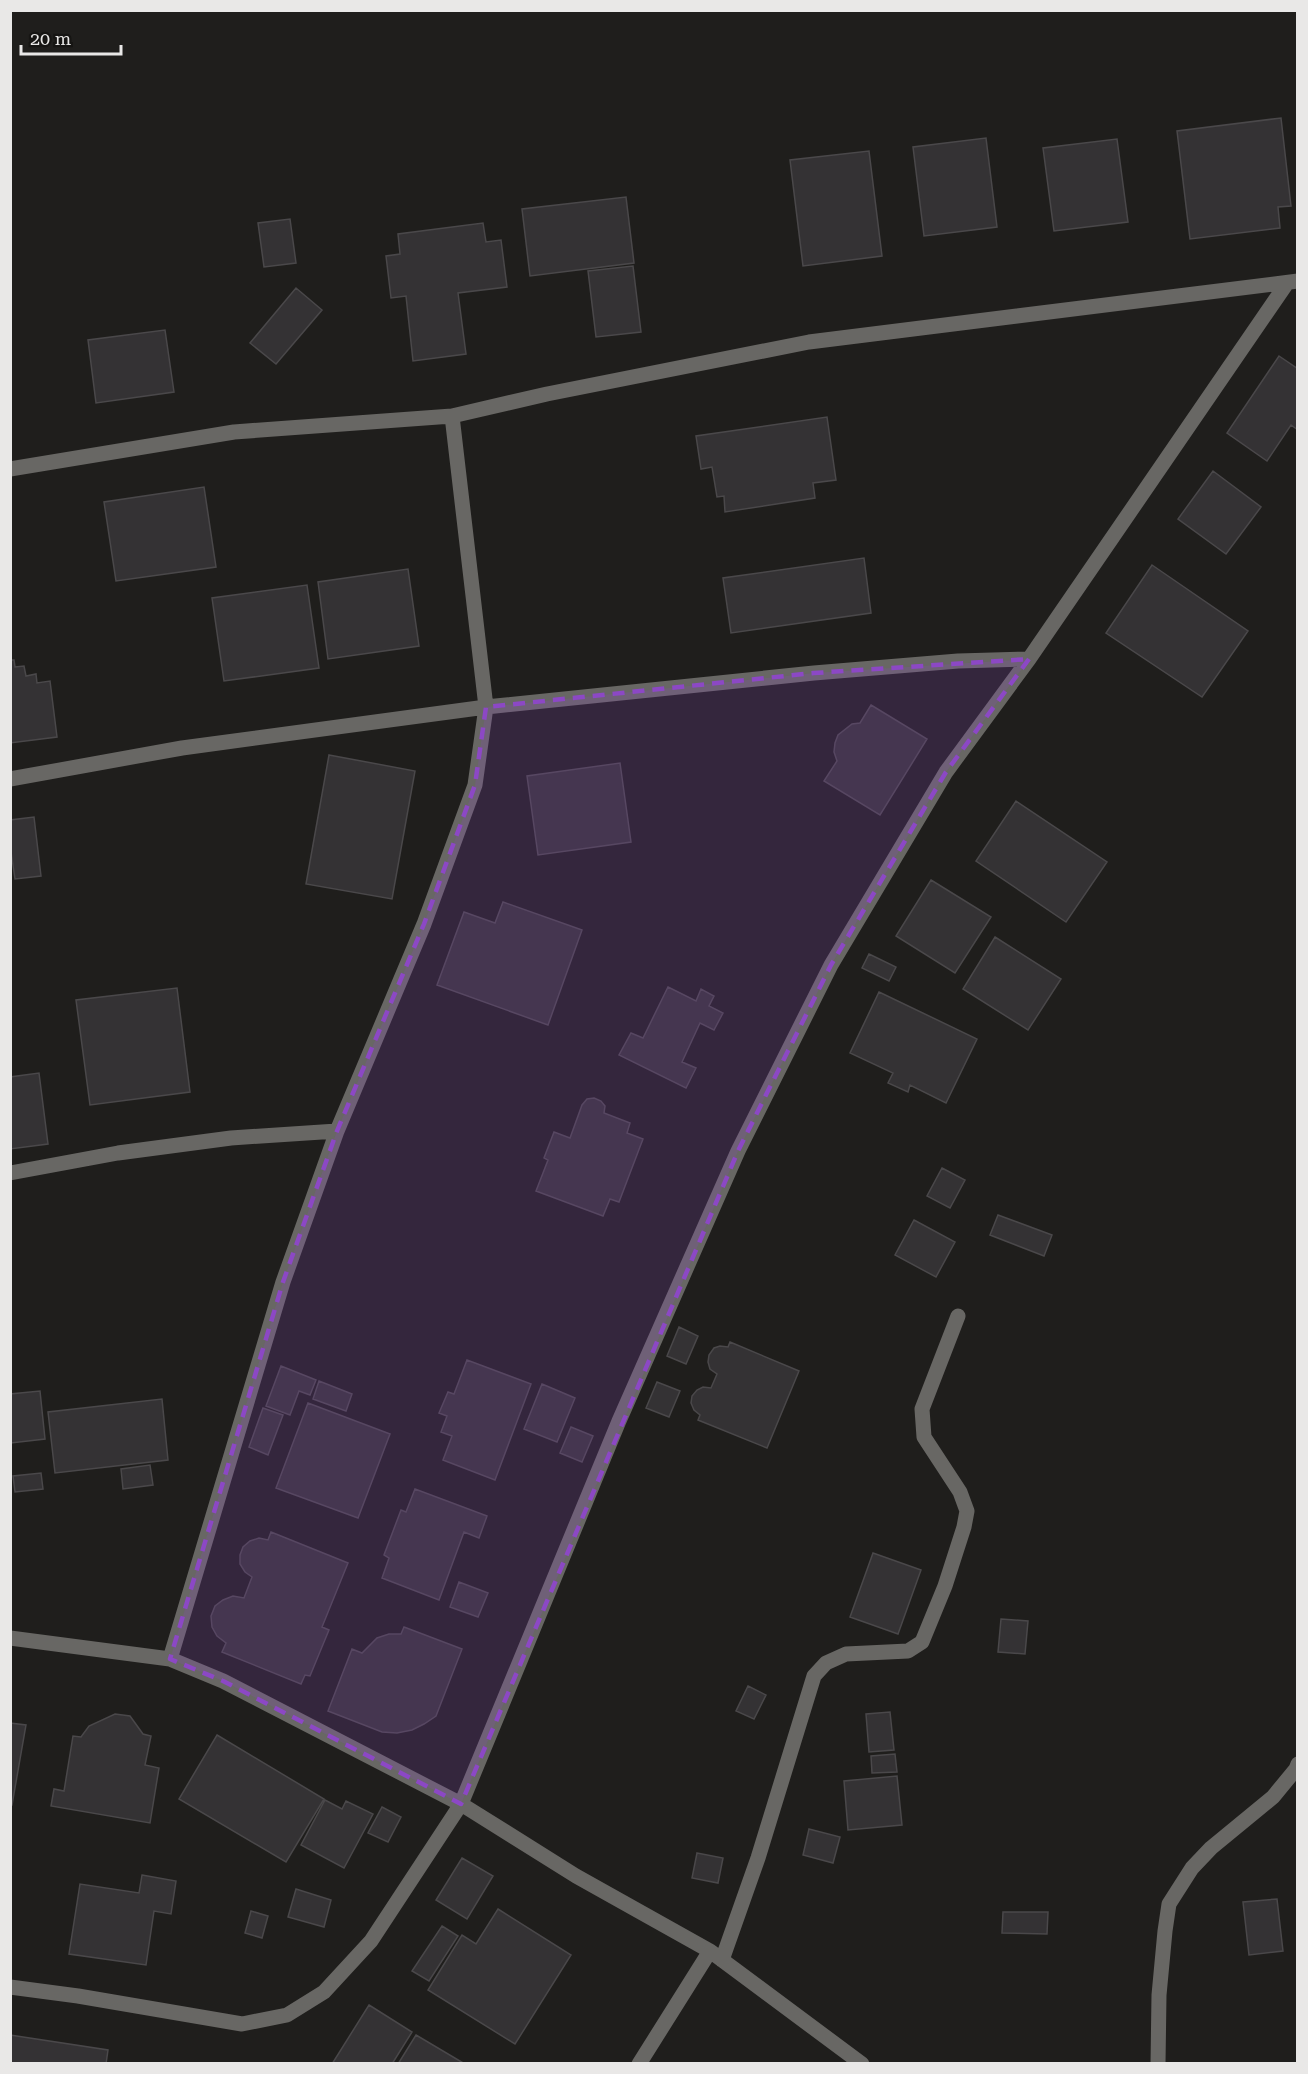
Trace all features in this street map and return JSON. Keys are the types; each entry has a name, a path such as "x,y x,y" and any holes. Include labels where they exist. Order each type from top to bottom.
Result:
{"street":[{"path":"10,469 234,432 452,416 547,394 809,342 1292,282"},
{"path":"10,1987 78,1996 242,2024 287,2015 324,1992 371,1941 461,1804 619,1421 738,1151 831,965 946,772 1029,659 1292,282"},
{"path":"170,1659 283,1282 337,1131 424,924 475,785 486,707 452,416"},
{"path":"10,779 182,748 486,707 825,672 958,661 1029,659"},
{"path":"10,1173 118,1153 231,1138 337,1131"},
{"path":"639,2064 716,1955 758,1858 814,1676 826,1663 846,1654 908,1651 922,1641 945,1586 967,1511 960,1492 924,1437 922,1409 958,1316"},
{"path":"10,1638 170,1659 223,1681 461,1804 576,1876 716,1955 862,2064"},
{"path":"1158,2064 1159,1995 1169,1904 1192,1868 1211,1848 1274,1797 1298,1764"}],"highlighted area":[{"path":"1029,659 946,772 831,965 738,1151 461,1804 223,1681 170,1659 283,1282 337,1131 424,924 475,785 486,707 814,673"}],"building":[{"path":"1281,118 1291,206 1278,207 1280,228 1190,239 1177,131"},
{"path":"986,138 997,227 924,236 913,147"},
{"path":"1117,139 1128,222 1054,231 1043,148"},
{"path":"869,151 882,256 803,266 790,160"},
{"path":"626,197 634,263 530,276 522,209"},
{"path":"290,219 296,263 264,267 258,223"},
{"path":"483,223 486,242 501,240 507,287 458,293 466,354 413,361 406,296 391,298 386,256 400,254 398,234"},
{"path":"633,266 641,332 596,337 588,271"},
{"path":"296,288 322,310 276,364 250,343"},
{"path":"165,330 174,392 96,403 88,340"},
{"path":"1279,356 1298,369 1298,430 1291,425 1267,461 1227,433"},
{"path":"827,417 836,480 813,483 815,498 725,512 724,496 717,497 712,467 701,469 696,436"},
{"path":"1213,471 1261,507 1226,554 1178,519"},
{"path":"204,487 216,567 116,581 104,502"},
{"path":"864,558 871,613 731,633 723,578"},
{"path":"1152,565 1248,631 1202,697 1106,633"},
{"path":"408,569 419,646 328,659 318,582"},
{"path":"307,585 319,668 224,681 212,598"},
{"path":"10,660 14,660 15,667 24,666 26,676 36,674 37,683 50,681 57,737 10,743"},
{"path":"871,705 927,739 880,815 824,781 837,761 834,752 838,735 852,724 860,723"},
{"path":"329,755 415,771 392,899 306,884"},
{"path":"620,763 631,842 538,855 527,776"},
{"path":"1016,801 1107,862 1066,922 976,861"},
{"path":"34,817 41,876 15,879 10,845 10,820"},
{"path":"931,880 991,917 955,973 896,936"},
{"path":"503,902 582,930 548,1025 437,985 464,912 495,923"},
{"path":"995,937 1061,979 1028,1030 963,989"},
{"path":"869,954 896,967 889,981 862,968"},
{"path":"668,987 696,1001 701,989 714,996 709,1006 723,1013 714,1030 700,1023 682,1062 696,1068 686,1088 619,1055 631,1033 643,1038"},
{"path":"177,988 190,1092 90,1105 76,1000"},
{"path":"879,992 977,1039 946,1103 910,1085 908,1092 888,1083 893,1073 850,1053"},
{"path":"39,1073 48,1144 10,1149 10,1077"},
{"path":"594,1098 605,1106 604,1113 630,1123 627,1133 643,1139 619,1202 610,1199 603,1216 536,1191 548,1160 544,1158 554,1132 570,1138 582,1105 587,1099"},
{"path":"942,1168 965,1180 950,1208 927,1196"},
{"path":"998,1215 1052,1235 1044,1256 990,1235"},
{"path":"914,1220 955,1242 936,1277 895,1255"},
{"path":"679,1327 698,1336 686,1364 667,1356"},
{"path":"730,1342 799,1371 767,1448 698,1420 700,1415 691,1403 692,1396 697,1390 703,1387 711,1388 717,1374 710,1369 709,1355 714,1348 728,1347"},
{"path":"467,1360 531,1384 495,1480 443,1460 452,1436 441,1432 447,1416 439,1413 448,1392 454,1394"},
{"path":"281,1366 316,1380 310,1395 299,1391 290,1415 266,1406"},
{"path":"319,1381 352,1394 346,1411 313,1399"},
{"path":"657,1382 680,1391 669,1417 646,1408"},
{"path":"542,1384 575,1398 557,1442 524,1429"},
{"path":"40,1391 45,1439 11,1443 10,1394"},
{"path":"162,1399 168,1460 55,1473 48,1412"},
{"path":"308,1403 390,1434 358,1518 276,1488"},
{"path":"263,1408 283,1415 268,1455 249,1447"},
{"path":"571,1427 593,1436 582,1462 560,1453"},
{"path":"150,1465 153,1485 123,1489 121,1469"},
{"path":"41,1473 43,1489 15,1492 13,1476"},
{"path":"415,1489 487,1516 479,1538 464,1532 439,1600 382,1578 389,1558 384,1555 401,1510 406,1512"},
{"path":"271,1532 348,1563 322,1627 329,1630 310,1676 305,1675 301,1684 222,1652 226,1643 217,1636 212,1627 211,1616 215,1606 233,1596 244,1598 252,1577 240,1564 243,1547 259,1538 268,1540"},
{"path":"873,1553 921,1570 898,1634 850,1617"},
{"path":"459,1582 488,1593 478,1617 450,1607"},
{"path":"1001,1619 1028,1621 1025,1654 998,1652"},
{"path":"404,1627 462,1649 436,1716 412,1730 397,1733 382,1732 328,1711 352,1649 362,1653 377,1638 389,1634 401,1634"},
{"path":"748,1686 766,1695 754,1719 736,1711"},
{"path":"890,1712 894,1750 869,1752 866,1714"},
{"path":"115,1714 130,1716 143,1734 151,1736 145,1765 159,1768 150,1823 51,1806 54,1789 64,1791 73,1736 81,1737 89,1726"},
{"path":"10,1723 26,1725 12,1805 10,1805"},
{"path":"217,1735 324,1799 286,1862 179,1799"},
{"path":"895,1754 897,1772 872,1773 871,1756"},
{"path":"897,1776 902,1825 848,1830 844,1781"},
{"path":"325,1800 342,1809 346,1801 373,1814 344,1868 301,1845"},
{"path":"382,1807 401,1817 388,1842 368,1833"},
{"path":"809,1829 840,1837 833,1863 803,1855"},
{"path":"697,1853 723,1858 718,1883 692,1878"},
{"path":"462,1858 493,1876 467,1919 436,1900"},
{"path":"142,1875 176,1881 171,1914 154,1911 146,1965 69,1954 80,1884 139,1893"},
{"path":"296,1889 331,1900 324,1927 288,1917"},
{"path":"1277,1899 1283,1951 1249,1955 1243,1902"},
{"path":"498,1909 571,1955 515,2044 428,1990 462,1935 476,1944"},
{"path":"251,1911 268,1916 262,1938 245,1933"},
{"path":"1003,1912 1048,1912 1047,1934 1002,1933"},
{"path":"442,1926 458,1936 429,1981 412,1971"},
{"path":"369,2005 412,2032 392,2064 332,2064"},
{"path":"10,2035 108,2050 106,2064 10,2064"},
{"path":"416,2035 465,2064 398,2064"}]}
